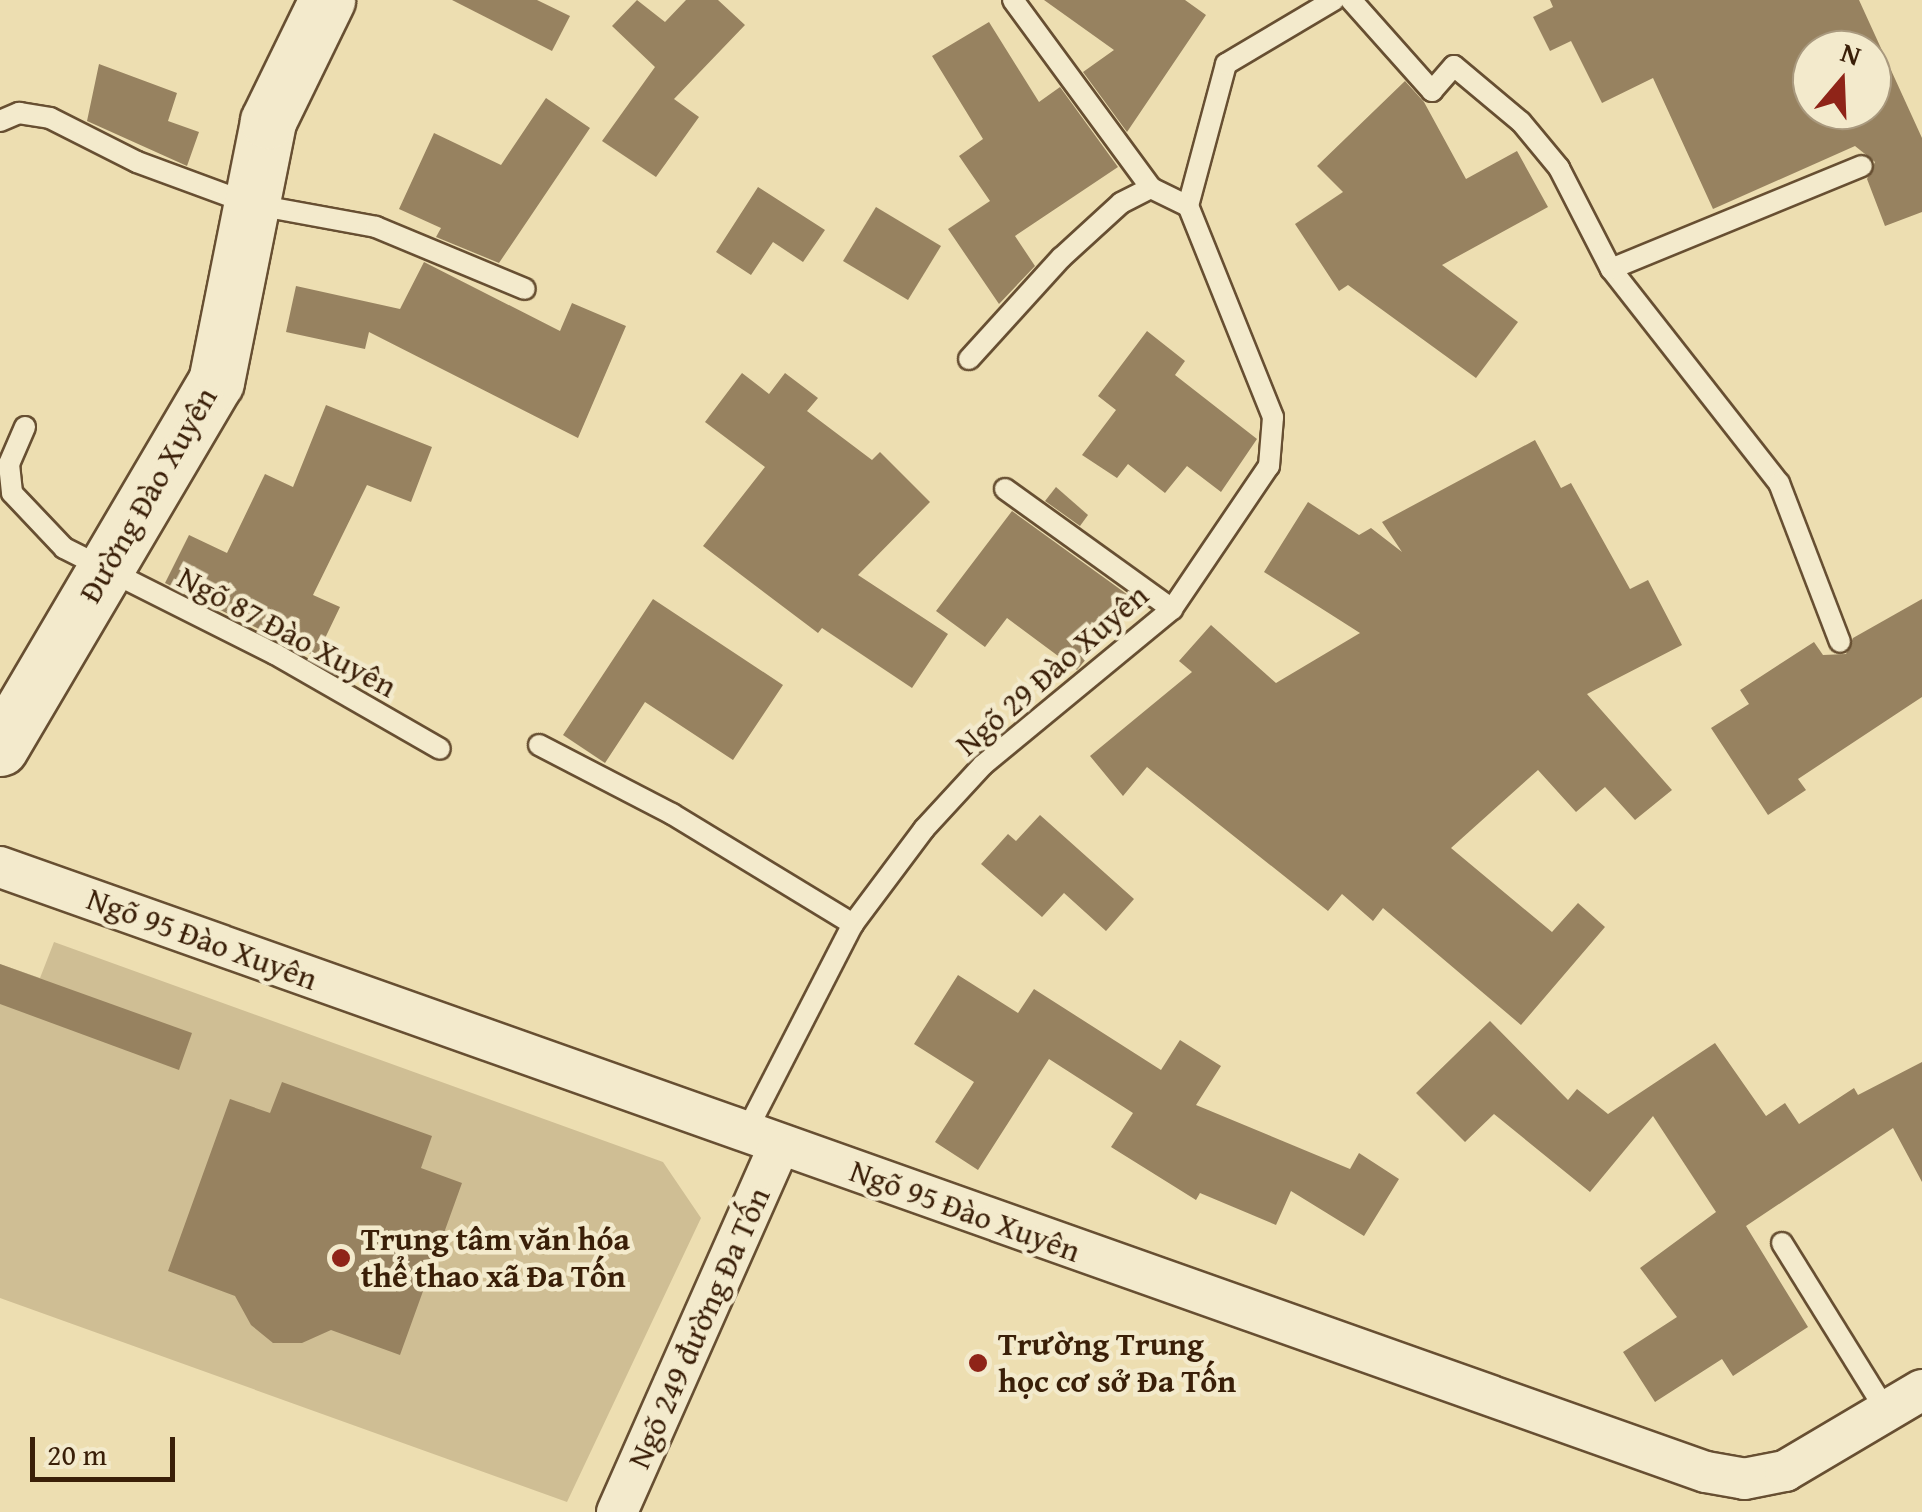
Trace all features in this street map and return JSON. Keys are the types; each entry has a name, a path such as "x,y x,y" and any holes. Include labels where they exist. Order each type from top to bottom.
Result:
{"street":[{"name":"Đường Đào Xuyên","path":"0,748 22,691 104,572 216,382 268,121 327,0"},
{"name":"Ngõ 95 Đào Xuyên","path":"0,868 1706,1472 1744,1479 1785,1471 1922,1390"},
{"name":"Ngõ 249 đường Đa Tốn","path":"617,1512 763,1139"}],"lane":[{"path":"1013,0 1150,188 1188,206 1226,64 1334,0"},
{"path":"1351,0 1432,91 1454,66 1521,122 1558,168 1611,268 1779,483 1840,642"},
{"path":"0,121 19,112 50,118 138,162 251,204 376,227 525,289"},
{"path":"1611,268 1862,166"},
{"path":"970,359 1073,247 1121,203 1150,188"},
{"name":"Ngõ 29 Đào Xuyên","path":"763,1139 852,924 924,829 984,765 1172,608 1269,466 1274,417 1188,206"},
{"name":"Ngõ 87 Đào Xuyên","path":"25,427 9,464 12,493 64,548 104,572 275,654 440,749"},
{"path":"1005,488 1172,608"},
{"path":"539,745 672,814 852,924"},
{"path":"1782,1243 1886,1411"}],"shaded area":[{"name":"Trung tâm văn hóa thể thao xã Đa Tốn","path":"54,942 663,1162 701,1218 567,1502 0,1298 0,964 40,978"}],"building":[{"path":"452,0 537,0 570,16 552,51"},
{"path":"637,0 665,22 686,0 718,0 745,25 674,99 699,117 656,177 602,141 655,67 612,26"},
{"path":"1044,0 1185,0 1206,15 1127,132 1083,72 1114,50"},
{"path":"1550,0 1859,0 1873,30 1792,30 1792,130 1892,130 1892,72 1922,138 1922,212 1885,226 1867,179 1875,162 1855,146 1713,209 1653,78 1602,103 1571,41 1550,51 1533,17 1553,7"},
{"path":"989,22 1039,102 1060,87 1118,167 1015,236 1035,266 999,304 948,229 990,201 959,156 983,139 932,56"},
{"path":"99,64 177,93 168,121 199,132 187,166 87,121"},
{"path":"1405,81 1424,102 1466,179 1517,151 1548,207 1442,265 1518,322 1476,378 1348,285 1339,291 1295,224 1343,192 1317,166"},
{"path":"546,98 590,128 499,263 436,237 441,228 399,209 434,133 501,165"},
{"path":"758,187 825,230 803,262 773,242 751,275 716,252"},
{"path":"876,207 941,246 908,300 843,261"},
{"path":"424,262 560,331 572,303 626,326 578,438 369,332 365,349 286,332 296,286 400,309"},
{"path":"1147,331 1185,361 1175,375 1257,439 1221,492 1187,466 1165,493 1128,464 1117,478 1082,455 1116,410 1098,396"},
{"path":"742,373 769,394 785,373 818,398 807,411 872,460 880,452 930,502 858,575 948,634 912,688 822,628 818,633 703,546 765,467 705,422"},
{"path":"326,405 432,447 411,502 367,485 313,595 340,607 316,657 165,583 189,535 227,553 265,474 293,487"},
{"path":"1535,440 1561,488 1571,483 1630,589 1648,580 1682,645 1587,694 1672,790 1635,820 1605,787 1576,812 1538,770 1451,848 1552,932 1578,903 1605,927 1521,1025 1383,908 1373,921 1342,894 1328,911 1147,767 1123,796 1090,756 1192,672 1179,661 1211,625 1276,683 1360,633 1264,572 1308,502 1359,535 1371,528 1402,552 1382,522"},
{"path":"1056,487 1088,515 1080,526 1045,501"},
{"path":"1012,511 1135,600 1077,670 1007,618 985,647 936,611"},
{"path":"653,599 783,685 733,760 645,702 605,763 563,735"},
{"path":"1922,599 1922,697 1798,779 1806,790 1768,815 1711,728 1749,704 1740,690 1814,642 1823,655 1846,654 1853,638"},
{"path":"1040,815 1134,899 1106,931 1064,893 1042,917 981,864 1008,834 1016,841"},
{"path":"0,964 192,1033 179,1070 0,1004"},
{"path":"958,975 1018,1013 1034,989 1161,1070 1180,1040 1221,1066 1196,1105 1350,1169 1359,1153 1399,1179 1364,1236 1291,1191 1276,1225 1200,1193 1196,1200 1111,1147 1133,1113 1049,1059 978,1170 935,1142 974,1082 914,1044"},
{"path":"1490,1021 1568,1100 1577,1089 1608,1114 1715,1043 1766,1116 1785,1103 1799,1124 1854,1088 1858,1095 1922,1062 1922,1182 1893,1128 1746,1226 1808,1327 1733,1376 1722,1359 1655,1402 1623,1352 1677,1317 1640,1268 1716,1212 1653,1116 1590,1192 1494,1114 1465,1142 1416,1093"},
{"path":"282,1082 432,1136 421,1168 462,1183 400,1355 331,1330 302,1343 273,1343 251,1325 235,1296 168,1271 230,1099 270,1113"}],"place":[{"name":"Trung tâm văn hóa thể thao xã Đa Tốn","path":"341,1258"},
{"name":"Trường Trung học cơ sở Đa Tốn","path":"978,1363"}]}
